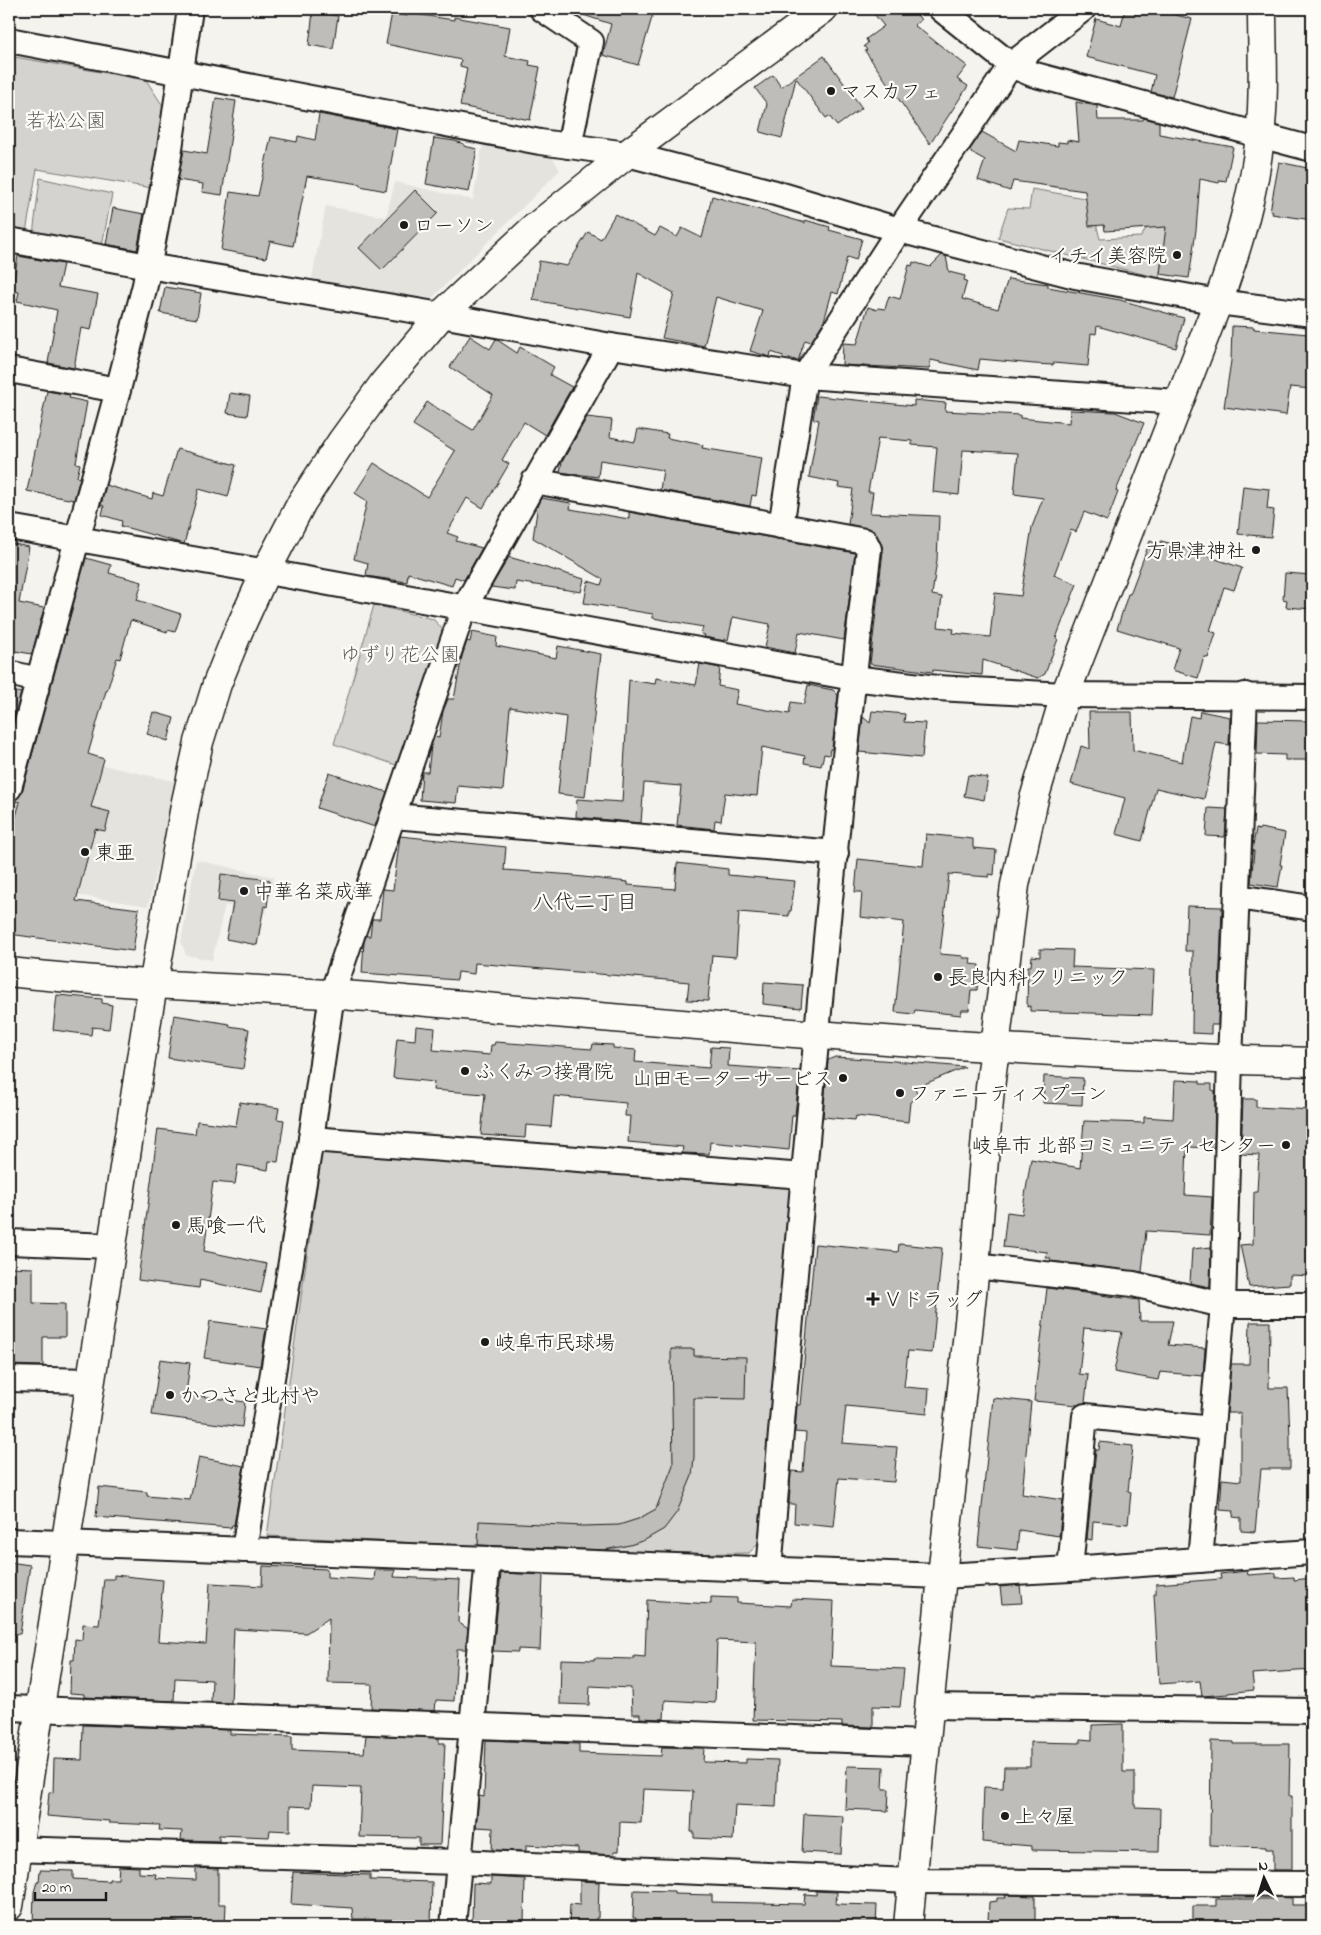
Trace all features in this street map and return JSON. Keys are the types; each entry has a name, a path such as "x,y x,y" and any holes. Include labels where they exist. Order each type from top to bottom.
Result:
{"street":[{"path":"9,788 118,390 148,266 168,156 190,9"},
{"path":"542,9 591,42 569,146"},
{"path":"9,1906 13,1849 39,1710 111,1246 185,806 200,742 217,684 238,632 266,571 302,502 342,441 384,384 441,315 533,229 627,154 823,9"},
{"path":"941,9 1011,65 1032,74 1312,149"},
{"path":"781,526 805,376 899,230 1011,65 1083,9"},
{"path":"908,1926 925,1743 975,1266 994,1049 1015,885 1034,799 1065,695 1218,302 1247,207 1260,136 1263,88 1262,9"},
{"path":"9,40 540,142 627,154 772,192 899,230 1075,276 1218,302 1312,314"},
{"path":"9,240 148,266 441,315 611,346 805,376 1178,402"},
{"path":"244,1550 311,1139 332,994 464,608 611,346"},
{"path":"9,370 118,390"},
{"path":"534,481 865,541 869,549 853,678 817,1036 768,1570"},
{"path":"9,527 266,571 853,678 938,688 1065,695 1312,697"},
{"path":"9,673 38,680"},
{"path":"1200,1560 1223,1305 1230,1060 1245,696"},
{"path":"393,816 836,853"},
{"path":"1236,897 1312,908"},
{"path":"9,972 154,985 332,994 817,1036 994,1049 1312,1062"},
{"path":"311,1139 804,1176"},
{"path":"9,1242 111,1246"},
{"path":"975,1266 1133,1284 1223,1305 1312,1305"},
{"path":"9,1378 90,1381"},
{"path":"1070,1569 1085,1416 1212,1429"},
{"path":"9,1541 942,1576 1312,1552"},
{"path":"453,1926 488,1559"},
{"path":"929,1706 1312,1712"},
{"path":"9,1708 925,1743"},
{"path":"13,1849 459,1862 912,1881 1312,1884"}],"shaded area":[{"path":"483,143 551,155 560,170 432,298 424,297 421,303 311,283 326,206 386,217 395,182 473,200"},
{"name":"東亜","path":"28,748 177,782 148,906 9,885 9,818"},
{"path":"196,860 274,877 266,914 225,905 212,960 186,955 181,942"}],"green space":[{"name":"若松公園","path":"9,56 146,80 165,109 152,188 37,169 25,238 9,235"},
{"path":"40,178 112,194 101,251 33,235"},
{"path":"1032,189 1090,199 1100,239 1141,237 1150,222 1175,227 1162,259 1159,278 998,238 1008,208 1029,209"},
{"name":"ゆずり花公園","path":"374,605 433,619 448,635 402,767 334,744"},
{"name":"岐阜市民球場","path":"323,1144 782,1182 790,1190 758,1544 749,1553 659,1554 267,1536"}],"building":[{"path":"578,9 636,9 653,14 638,65 603,55 611,24 577,13"},
{"path":"870,9 913,9 921,20 914,25 967,66 957,79 968,86 930,144 865,51 867,50 864,46 868,43 866,39 884,26"},
{"path":"1125,9 1142,13 1143,9 1152,9 1192,19 1172,97 1151,92 1155,75 1086,57 1096,19 1121,26"},
{"path":"313,12 338,16 333,49 309,45"},
{"path":"392,13 407,16 408,13 454,20 454,17 510,27 505,56 530,61 529,65 540,67 530,120 460,106 467,68 460,66 461,60 386,44"},
{"path":"824,56 862,108 837,126 829,116 826,118 796,78 782,138 760,132 767,104 755,88 773,75 781,87"},
{"path":"216,98 236,101 222,195 202,192 203,184 178,180 184,150 207,154"},
{"path":"1076,102 1097,106 1098,120 1143,120 1144,118 1159,122 1159,134 1233,147 1226,181 1220,180 1219,183 1200,179 1196,230 1189,278 1160,274 1166,227 1105,231 1104,225 1089,226 1085,191 1013,181 1010,191 978,180 985,160 969,151 982,132 1016,151 1019,140 1058,146 1058,142 1067,143 1067,140 1079,142"},
{"path":"319,114 397,129 386,191 360,186 360,184 307,176 293,246 270,241 266,258 221,250 230,192 258,196 271,137 297,142 298,136 315,140"},
{"path":"434,138 455,141 464,144 464,146 477,149 469,192 426,184"},
{"path":"1279,162 1312,169 1312,220 1272,214 1273,212 1270,211"},
{"name":"ローソン","path":"415,190 438,213 382,270 359,248"},
{"path":"712,196 805,223 805,220 830,227 829,230 862,239 856,260 847,257 838,294 832,292 824,321 811,342 805,340 798,361 771,352 770,357 750,351 763,311 716,297 704,346 662,338 674,293 638,273 630,317 533,300 539,261 567,266 588,232 601,239 615,214 655,236 660,228 677,237 682,228 702,238"},
{"path":"113,208 144,214 137,250 106,244"},
{"path":"942,255 946,256 949,272 965,276 964,280 967,281 962,299 998,309 1008,279 1048,284 1048,287 1120,300 1184,318 1176,348 1097,326 1096,334 1091,333 1088,366 980,359 978,370 931,360 929,369 842,365 843,343 857,344 868,307 877,310 878,308 885,309 889,296 900,299 909,265 912,266 913,262 930,267"},
{"path":"18,256 63,264 58,287 98,294 91,330 81,328 74,368 48,363 57,310 17,301 19,292 12,291"},
{"path":"165,287 201,293 197,319 160,313"},
{"path":"1232,326 1308,334 1306,363 1312,363 1312,389 1290,387 1286,415 1224,407 1231,361"},
{"path":"470,336 490,349 496,339 517,353 520,347 554,367 550,375 572,387 545,435 524,422 502,460 509,464 483,508 467,498 447,533 458,537 456,541 482,548 464,580 455,577 452,586 408,573 407,582 366,576 368,563 354,559 367,501 355,493 374,463 427,497 455,451 413,425 427,402 473,430 493,395 450,367"},
{"path":"47,391 70,395 69,398 87,402 76,463 80,464 77,477 80,478 74,500 27,491"},
{"path":"230,393 250,396 247,416 227,413"},
{"path":"817,396 914,406 914,400 946,403 945,411 1020,415 1020,418 1069,423 1070,410 1115,412 1144,423 1116,491 1118,492 1107,521 1084,512 1076,532 1071,530 1054,575 1077,584 1056,638 1058,639 1045,674 1038,678 983,660 982,675 933,670 933,672 870,664 883,551 881,543 873,530 848,524 853,489 838,487 839,483 809,477 819,420 813,419","holes":["878,438 912,441 912,445 937,447 933,492 959,495 963,450 1018,453 1014,494 1043,498 1032,527 1021,596 995,593 990,637 953,633 954,629 938,627 942,597 932,595 937,560 939,516 870,513 873,492 868,492"]},
{"path":"587,417 612,420 610,437 635,442 638,429 668,434 667,438 703,445 702,448 762,458 756,496 752,495 750,506 660,490 663,470 600,460 598,477 560,472 562,462"},
{"path":"177,449 236,465 228,497 199,489 184,544 121,526 122,521 102,515 104,506 101,505 106,485 152,499 153,493 163,496"},
{"path":"1243,486 1269,489 1267,509 1274,510 1271,537 1238,534"},
{"path":"541,498 571,503 570,509 629,519 629,512 855,553 844,640 799,632 795,653 765,647 770,624 733,617 728,640 725,639 725,641 704,637 705,635 701,634 703,627 653,618 653,614 584,603 588,581 601,585 603,579 533,538 538,504"},
{"path":"1150,541 1160,545 1161,541 1169,543 1242,568 1234,590 1224,587 1210,631 1216,633 1208,658 1204,657 1198,678 1172,670 1179,648 1117,629 1128,594 1130,594"},
{"path":"9,543 29,547 19,603 44,608 32,654 9,650"},
{"path":"509,557 584,579 581,592 516,582 515,590 491,587"},
{"path":"86,558 111,565 109,573 142,582 137,600 181,614 175,632 168,630 167,632 131,620 120,659 117,658 106,691 88,754 104,759 91,807 110,812 105,831 95,829 76,901 139,909 133,951 9,934 9,841 20,802 13,801 22,792"},
{"path":"1285,573 1312,575 1312,609 1286,607 1287,600 1283,599"},
{"path":"472,632 497,637 496,646 556,658 558,646 601,654 585,797 558,794 566,717 510,707 503,790 458,786 456,803 420,800 422,772 428,772 431,746 434,737 439,738 443,711 448,699 454,699 462,656 467,641 470,642"},
{"path":"700,664 720,668 718,686 738,690 735,704 789,714 791,702 804,704 808,685 833,690 838,695 832,749 830,749 829,755 824,754 821,766 804,763 805,756 762,747 757,796 725,793 721,821 715,820 714,829 677,825 681,786 644,783 641,823 576,817 577,799 622,802 629,680 655,684 656,678 696,685"},
{"path":"9,690 21,693 9,737"},
{"path":"872,711 905,714 904,722 925,723 922,758 859,752 863,717 870,723"},
{"path":"1200,711 1230,717 1229,745 1216,743 1204,799 1156,788 1142,841 1116,834 1125,798 1071,784 1081,746 1090,749 1089,712 1132,712 1133,750 1182,762 1190,716 1199,718"},
{"path":"153,712 174,718 168,741 147,734"},
{"path":"1258,720 1312,721 1312,760 1285,760 1285,755 1257,754"},
{"path":"329,773 387,792 375,827 317,808"},
{"path":"968,775 988,778 984,800 964,796"},
{"path":"1208,808 1227,809 1225,837 1206,836"},
{"path":"1260,828 1285,833 1278,887 1251,883 1254,851 1252,851 1256,829 1259,830"},
{"path":"926,834 973,839 973,848 996,850 994,875 989,874 989,877 949,874 940,954 971,958 970,964 979,965 977,990 971,990 969,1010 962,1010 961,1015 915,1010 914,1014 895,1012 904,922 860,917 862,892 855,892 858,859 923,866"},
{"path":"400,836 506,847 504,870 574,875 628,882 628,885 675,889 677,863 728,869 728,875 795,881 791,911 789,911 789,916 739,912 736,957 712,955 708,1001 687,1000 689,982 475,963 474,974 458,972 457,980 362,973 364,942 366,936 370,936 372,919 380,919 383,889 393,890"},
{"path":"221,874 270,880 267,907 264,906 257,945 226,939 233,903 218,901"},
{"path":"1187,906 1222,907 1218,1025 1211,1025 1211,1034 1192,1033 1193,951 1185,951"},
{"path":"1040,949 1073,950 1072,967 1154,970 1152,1015 1030,1011 1030,1006 1027,1007 1028,966 1031,966 1032,956 1040,957"},
{"path":"764,982 803,985 801,1008 763,1004"},
{"path":"57,995 102,999 102,1003 112,1005 109,1029 92,1027 91,1035 53,1030"},
{"path":"174,1015 249,1029 243,1069 168,1058"},
{"path":"416,1026 435,1028 433,1050 490,1055 491,1045 494,1045 495,1042 592,1049 593,1044 613,1045 613,1048 636,1050 635,1062 709,1068 711,1047 729,1048 728,1066 800,1071 795,1115 792,1115 789,1150 710,1142 709,1154 682,1153 683,1147 628,1142 630,1116 625,1116 626,1103 554,1096 551,1127 526,1125 525,1138 481,1135 485,1094 433,1090 434,1082 393,1078 397,1038 415,1040"},
{"path":"835,1057 965,1067 915,1088 919,1098 910,1102 908,1122 856,1116 855,1120 823,1117 828,1060"},
{"path":"1044,1076 1083,1078 1082,1105 1043,1103"},
{"path":"1175,1080 1200,1081 1200,1084 1212,1084 1212,1090 1215,1091 1214,1148 1187,1147 1185,1195 1212,1197 1210,1235 1146,1231 1142,1272 1050,1261 1051,1258 1046,1258 1047,1252 1003,1247 1007,1212 1022,1214 1031,1159 1080,1168 1084,1121 1144,1123 1144,1117 1173,1119"},
{"path":"1243,1099 1256,1099 1256,1107 1312,1110 1312,1276 1290,1275 1290,1284 1249,1287 1240,1245 1253,1244 1254,1192 1257,1192 1259,1155 1241,1154"},
{"path":"240,1102 279,1108 277,1119 284,1120 278,1162 269,1161 268,1170 238,1165 235,1184 213,1182 204,1251 267,1264 261,1293 200,1280 199,1288 138,1280 158,1129 195,1134 197,1121 236,1126"},
{"path":"815,1244 898,1252 899,1244 942,1248 932,1353 908,1351 904,1387 929,1389 927,1414 846,1406 842,1443 897,1447 894,1482 839,1478 834,1527 794,1523 795,1504 789,1504 791,1471 803,1472 806,1433 795,1432 797,1405 800,1405"},
{"path":"1211,1247 1210,1287 1190,1283 1192,1249"},
{"path":"9,1267 33,1268 33,1303 65,1304 65,1337 43,1337 43,1366 9,1365"},
{"path":"1047,1288 1139,1300 1140,1321 1173,1321 1168,1345 1205,1348 1203,1376 1160,1372 1158,1380 1114,1372 1122,1332 1084,1328 1079,1374 1088,1375 1085,1403 1077,1405 1034,1401"},
{"path":"210,1321 266,1329 260,1366 204,1358"},
{"path":"1250,1322 1270,1322 1269,1388 1288,1388 1290,1438 1290,1469 1261,1469 1255,1532 1241,1531 1241,1518 1233,1517 1234,1511 1220,1510 1222,1479 1241,1481 1241,1413 1227,1413 1231,1364 1249,1364"},
{"path":"671,1349 694,1349 694,1356 746,1357 745,1399 694,1398 694,1457 692,1476 677,1512 664,1529 645,1540 604,1550 478,1545 479,1521 583,1526 619,1525 638,1519 656,1509 673,1465"},
{"path":"160,1359 190,1363 186,1394 245,1402 242,1427 152,1415"},
{"path":"993,1398 1031,1402 1022,1494 1063,1500 1059,1536 1019,1530 1017,1550 978,1546"},
{"path":"1100,1442 1133,1446 1128,1491 1131,1492 1128,1524 1093,1521 1092,1540 1087,1539 1096,1450 1099,1450"},
{"path":"199,1457 244,1466 234,1525 231,1528 96,1517 99,1487 147,1492 147,1496 190,1500"},
{"path":"9,1562 30,1565 20,1634 9,1633"},
{"path":"263,1566 327,1569 327,1577 374,1580 375,1570 395,1570 394,1577 460,1580 458,1622 468,1629 466,1649 457,1649 454,1701 436,1700 435,1711 371,1708 372,1684 328,1683 329,1618 306,1633 234,1629 231,1703 211,1702 212,1680 175,1678 174,1701 84,1697 84,1694 70,1693 71,1660 74,1660 75,1639 82,1640 83,1624 99,1625 104,1579 114,1579 114,1575 163,1580 158,1641 206,1644 210,1583 262,1586"},
{"path":"1247,1571 1248,1575 1276,1573 1276,1578 1294,1577 1294,1580 1312,1578 1312,1670 1252,1674 1254,1690 1228,1694 1202,1696 1200,1681 1159,1684 1154,1594 1156,1594 1156,1584 1221,1579 1220,1574"},
{"path":"501,1573 543,1575 540,1650 518,1649 518,1652 493,1651"},
{"path":"1020,1585 1022,1603 1002,1604 1000,1587"},
{"path":"711,1597 737,1598 737,1603 791,1606 792,1599 834,1601 831,1666 904,1669 900,1707 873,1706 873,1727 842,1726 842,1722 753,1720 756,1642 717,1640 715,1703 665,1700 664,1719 640,1718 640,1714 632,1714 631,1688 590,1686 589,1705 560,1704 561,1659 594,1660 594,1658 634,1659 634,1656 645,1657 647,1600 711,1604"},
{"path":"1123,1724 1123,1772 1135,1772 1135,1807 1160,1808 1159,1852 1032,1850 1032,1846 982,1842 984,1787 1003,1788 1004,1767 1030,1767 1030,1742 1080,1743 1080,1739 1092,1740 1092,1725"},
{"path":"83,1725 230,1730 230,1734 292,1736 292,1750 364,1753 366,1735 439,1738 439,1743 445,1743 440,1845 419,1845 419,1838 359,1837 361,1788 312,1786 311,1807 290,1806 290,1831 270,1830 269,1837 219,1835 219,1841 181,1840 182,1831 159,1830 160,1825 109,1823 109,1821 47,1816 49,1792 53,1793 54,1759 82,1760"},
{"path":"486,1740 579,1744 579,1753 661,1756 662,1747 704,1748 703,1762 746,1763 746,1759 778,1760 776,1807 735,1805 733,1840 694,1838 694,1832 691,1832 693,1791 643,1789 641,1823 620,1822 619,1851 614,1851 614,1855 578,1853 578,1848 526,1845 526,1851 492,1850 493,1828 476,1827 479,1796 484,1797"},
{"path":"1211,1741 1234,1742 1234,1744 1290,1744 1289,1796 1292,1796 1292,1870 1273,1870 1273,1849 1266,1849 1266,1847 1210,1845"},
{"path":"847,1766 884,1767 883,1789 889,1789 888,1811 845,1809"},
{"path":"804,1814 843,1816 841,1854 802,1852"},
{"path":"119,1866 139,1867 139,1873 156,1874 155,1878 196,1880 196,1868 218,1869 218,1904 226,1904 225,1926 204,1926 204,1923 161,1921 161,1926 33,1926 34,1892 37,1882 39,1882 40,1870 73,1871 73,1879 109,1881 109,1879 118,1879"},
{"path":"293,1872 370,1875 370,1880 432,1882 431,1925 409,1924 409,1920 353,1919 352,1908 291,1904"},
{"path":"491,1877 525,1879 524,1922 506,1921 506,1925 472,1923 473,1883 491,1884"},
{"path":"580,1881 599,1882 598,1918 596,1918 595,1926 569,1926 570,1904 580,1905"},
{"path":"634,1890 674,1891 674,1894 712,1895 712,1902 804,1904 805,1894 816,1895 816,1891 837,1892 836,1904 877,1905 876,1926 636,1926 636,1918 633,1918"},
{"path":"1005,1895 1035,1896 1035,1926 997,1926 997,1921 988,1921 989,1902 997,1901 997,1898 1006,1898"},
{"path":"1273,1897 1292,1898 1292,1905 1312,1905 1312,1926 1193,1926 1193,1906 1216,1906 1216,1899 1273,1899"}],"place":[{"name":"マスカフェ","path":"831,91"},
{"name":"ローソン","path":"404,225"},
{"name":"イチイ美容院","path":"1177,255"},
{"name":"方県津神社","path":"1256,550"},
{"name":"東亜","path":"85,852"},
{"name":"中華名菜成華","path":"244,891"},
{"name":"長良内科クリニック","path":"938,977"},
{"name":"ふくみつ接骨院","path":"465,1071"},
{"name":"山田モーターサービス","path":"843,1078"},
{"name":"ファニーティスプーン","path":"900,1093"},
{"name":"岐阜市 北部コミュニティセンター","path":"1286,1145"},
{"name":"馬喰一代","path":"176,1225"},
{"name":"Ｖドラッグ","path":"873,1299"},
{"name":"岐阜市民球場","path":"485,1342"},
{"name":"かつさと北村や","path":"170,1395"},
{"name":"上々屋","path":"1005,1816"}],"district":[{"name":"八代二丁目","path":"585,902"}]}
